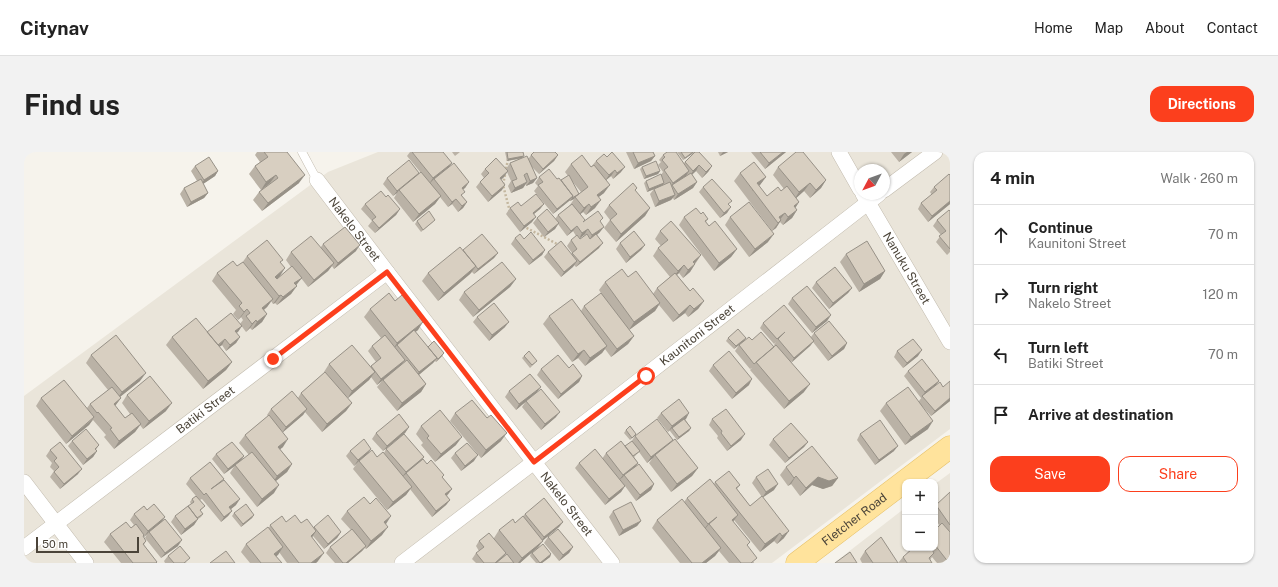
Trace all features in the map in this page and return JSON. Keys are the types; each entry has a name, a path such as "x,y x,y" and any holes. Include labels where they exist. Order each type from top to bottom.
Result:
{"main road":[{"name":"Fletcher Road","path":"797,563 950,447"}],"street":[{"path":"839,152 854,178"},
{"path":"890,186 935,152"},
{"name":"Nakelo Street","path":"317,180 612,563"},
{"name":"Kaunitoni Street","path":"402,563 534,462 866,200"},
{"name":"Nanuku Street","path":"872,200 950,342"},
{"name":"Batiki Street","path":"24,548 387,272"},
{"path":"24,482 86,563"}],"lane":[{"path":"302,152 317,180"}],"path":[{"path":"509,155 504,185 509,211 513,216"},
{"path":"522,225 560,246"}],"shaded area":[{"path":"378,152 950,152 950,429 772,563 24,563 24,396 328,172"},
{"path":"950,473 950,563 834,563 902,510 902,551 938,551 938,482"}],"building":[{"path":"264,152 287,152 305,175 268,203 259,192 278,178 276,175 266,182 255,166 268,157"},
{"path":"412,152 443,152 452,163 433,178"},
{"path":"507,152 523,152 524,156 508,159"},
{"path":"534,152 555,152 558,155 543,169 531,155"},
{"path":"612,152 625,167 617,173 615,170 609,175 596,161 604,154 607,157"},
{"path":"633,152 653,152 655,156 638,163"},
{"path":"667,152 676,152 689,171 673,183 664,170 668,167 662,160 665,157 663,155"},
{"path":"681,152 693,152 685,158"},
{"path":"695,152 699,152 712,166 706,172 699,165 693,171 685,162"},
{"path":"760,152 783,152 769,163"},
{"path":"796,152 803,152 826,180 816,190 810,183 799,192 778,167"},
{"path":"582,155 591,167 594,165 610,185 597,195 601,200 591,207 589,204 584,208 575,197 588,187 571,164"},
{"path":"527,156 537,178 530,181 527,173 524,175 527,182 515,188 512,181 517,179 510,163"},
{"path":"209,157 218,171 204,180 195,166"},
{"path":"496,158 508,171 500,178 505,185 492,196 480,182 489,173 485,169"},
{"path":"409,160 419,173 397,191 387,178"},
{"path":"656,161 660,171 646,176 642,167"},
{"path":"754,162 766,177 757,183 767,196 778,187 781,191 787,186 799,202 794,206 797,210 788,217 785,213 779,217 781,220 778,223 740,173"},
{"path":"454,163 469,182 462,188 465,192 461,195 467,202 462,206 456,199 452,202 434,179"},
{"path":"549,169 557,179 559,178 573,196 557,209 538,185 543,182 539,177"},
{"path":"421,172 441,196 419,214 399,190"},
{"path":"691,173 697,182 678,194 672,185"},
{"path":"661,174 664,183 649,189 646,181"},
{"path":"949,174 950,201 932,216 921,203 937,190 934,187"},
{"path":"569,175 579,194 572,198 573,196 561,180"},
{"path":"201,179 208,193 191,202 184,188"},
{"path":"712,179 732,201 728,204 731,207 724,213 703,187"},
{"path":"670,182 675,195 659,201 654,189"},
{"path":"633,183 637,188 635,190 650,208 621,234 610,220 617,214 609,205"},
{"path":"381,191 386,197 388,195 400,209 379,228 372,220 376,217 365,204"},
{"path":"536,194 544,204 533,213 536,217 524,226 510,208 518,202 521,206"},
{"path":"749,202 774,234 755,249 730,217"},
{"path":"572,204 585,220 583,222 598,211 603,218 600,221 604,227 592,235 588,229 582,233 577,226 571,231 558,215"},
{"path":"696,208 701,214 703,212 708,219 705,221 709,226 715,221 737,249 719,263 684,217"},
{"path":"547,209 559,223 548,232 537,218"},
{"path":"949,210 950,249 939,236 946,231 937,220"},
{"path":"429,211 435,220 423,230 417,221"},
{"path":"671,221 701,255 693,262 695,264 688,270 684,265 678,271 658,248 668,240 660,231"},
{"path":"345,227 360,245 338,263 323,244"},
{"path":"634,231 645,245 630,257 620,243"},
{"path":"531,232 545,250 533,260 515,238 520,234 524,239"},
{"path":"482,234 498,253 478,269 463,250"},
{"path":"587,234 590,239 596,234 603,243 580,262 572,253 577,249 571,240 577,235 580,239"},
{"path":"311,236 334,263 314,280 291,252"},
{"path":"267,240 283,260 280,262 285,268 275,277 277,279 292,266 302,278 294,283 297,286 283,297 281,295 279,296 247,256"},
{"path":"561,241 577,261 564,272 548,252"},
{"path":"867,241 885,271 864,284 846,254"},
{"path":"460,247 476,266 444,293 428,273"},
{"path":"233,261 237,266 243,262 273,299 262,308 267,314 252,324 246,316 250,313 247,309 244,312 239,306 242,303 217,273"},
{"path":"502,262 516,279 479,310 464,292"},
{"path":"835,267 852,288 833,303 816,282"},
{"path":"622,269 628,277 636,271 660,303 634,322 605,282"},
{"path":"675,273 690,291 693,288 704,301 694,309 690,305 679,315 657,288"},
{"path":"807,286 831,315 816,327 792,298"},
{"path":"389,293 395,301 402,295 423,322 397,343 370,309"},
{"path":"601,293 634,336 617,349 584,306"},
{"path":"572,299 607,346 590,358 584,350 578,354 549,316"},
{"path":"494,303 509,322 492,335 477,317"},
{"path":"784,305 814,341 794,358 778,339 785,332 777,339 763,323"},
{"path":"231,313 242,326 235,331 240,337 230,345 225,339 218,345 207,332"},
{"path":"196,318 232,362 208,381 172,337"},
{"path":"829,321 847,343 832,356 814,333"},
{"path":"738,329 746,338 736,346 728,338"},
{"path":"414,330 437,358 419,372 397,345"},
{"path":"761,332 774,347 754,364 739,345 749,337 752,340"},
{"path":"116,335 146,373 122,392 91,355"},
{"path":"385,335 405,360 381,379 371,366 381,358 372,346"},
{"path":"913,339 922,350 907,363 897,351"},
{"path":"434,341 444,353 438,359 428,347"},
{"path":"352,345 375,372 352,391 329,364"},
{"path":"776,345 810,384 789,401 756,362"},
{"path":"529,351 537,361 532,365 524,356"},
{"path":"729,351 752,379 736,393 713,365"},
{"path":"558,355 569,368 573,364 582,376 561,394 541,369"},
{"path":"922,359 939,381 925,392 908,371"},
{"path":"407,360 426,384 402,403 383,380"},
{"path":"325,372 352,403 327,424 301,393"},
{"path":"530,374 541,387 519,404 509,391"},
{"path":"150,376 172,403 149,421 127,395"},
{"path":"64,380 94,417 72,436 41,398"},
{"path":"950,381 950,398 935,411 922,396 940,382 943,387"},
{"path":"112,387 121,398 114,404 125,418 132,413 141,424 119,441 110,429 112,428 90,404"},
{"path":"908,387 933,421 911,437 886,403"},
{"path":"541,389 560,412 545,424 526,401"},
{"path":"292,391 307,409 286,427 271,409"},
{"path":"679,399 689,413 672,426 661,413"},
{"path":"472,400 487,418 491,415 507,433 486,450 455,413"},
{"path":"726,409 745,434 731,446 721,433 722,431 712,419"},
{"path":"440,410 462,437 441,454 427,438 429,436 421,426"},
{"path":"399,414 409,427 387,446 376,433"},
{"path":"269,415 288,439 278,447 292,464 277,476 245,435"},
{"path":"657,419 673,440 651,457 635,436"},
{"path":"684,419 691,428 679,437 672,428"},
{"path":"880,420 898,446 879,460 860,434"},
{"path":"791,423 808,442 789,458 773,439"},
{"path":"630,426 636,434 632,438 626,430"},
{"path":"86,429 99,445 95,449 97,451 87,459 72,441"},
{"path":"404,434 424,457 406,472 386,449"},
{"path":"364,439 371,449 358,460 350,451"},
{"path":"675,439 698,468 677,484 655,455"},
{"path":"621,441 638,463 623,475 606,453"},
{"path":"632,441 640,451 633,456 625,446"},
{"path":"60,442 82,469 64,484 54,472 59,467 54,461 57,458 50,450"},
{"path":"232,442 244,456 228,469 216,454"},
{"path":"467,443 478,455 465,466 455,453"},
{"path":"812,446 838,478 829,481 818,477 806,488 796,476 794,478 786,467"},
{"path":"595,449 625,486 609,499 579,463"},
{"path":"372,450 377,457 383,452 412,487 393,502 359,461"},
{"path":"252,452 279,485 262,499 235,465"},
{"path":"423,459 427,464 431,460 444,475 442,477 452,489 445,494 450,500 436,511 406,473"},
{"path":"210,462 224,479 211,489 224,480 240,499 229,507 232,511 224,517 206,493 204,495 190,478"},
{"path":"639,464 654,484 640,495 624,475"},
{"path":"768,469 778,484 766,492 756,477"},
{"path":"729,471 740,485 736,488 750,506 762,496 789,531 782,536 780,533 765,544 715,482"},
{"path":"710,479 738,515 732,520 750,542 747,545 757,558 751,563 741,563 709,524 717,517 708,524 687,498"},
{"path":"950,492 950,525 938,508 938,503"},
{"path":"196,496 205,506 200,510 203,514 197,518 188,506 194,502 192,499"},
{"path":"364,497 370,504 376,498 391,516 384,522 388,527 371,541 347,511"},
{"path":"544,498 563,522 544,537 525,514"},
{"path":"682,499 721,548 702,563 692,563 657,520"},
{"path":"631,502 641,521 623,530 613,511"},
{"path":"154,504 165,517 148,531 134,514 144,506 147,510"},
{"path":"246,504 254,515 243,524 234,513"},
{"path":"188,506 198,519 185,529 175,516"},
{"path":"295,515 301,523 307,519 316,531 311,536 324,553 311,563 299,563 270,525 282,516 286,522"},
{"path":"328,515 341,532 328,544 314,527"},
{"path":"523,516 543,541 522,558 499,530 513,519 515,523"},
{"path":"165,519 182,540 165,553 149,532"},
{"path":"126,522 131,528 136,524 144,535 143,536 146,541 143,544 157,562 156,563 133,563 110,534"},
{"path":"942,523 950,532 950,563 938,549 938,527"},
{"path":"268,527 283,547 274,554 282,563 261,563 246,544"},
{"path":"352,529 366,546 346,563 343,563 330,547"},
{"path":"558,529 573,547 563,555 548,537"},
{"path":"489,533 506,553 495,563 484,563 476,553 484,547 479,541"},
{"path":"881,537 898,563 873,563 865,551"},
{"path":"543,544 551,554 540,563 532,553"},
{"path":"180,546 190,558 184,563 174,563 168,556"},
{"path":"226,551 235,563 210,563"},
{"path":"910,551 933,551 934,553 929,558 932,563 907,563 903,557"},
{"path":"850,552 857,563 835,563"},
{"path":"507,554 514,563 496,563"}],"route":[{"path":"273,359 387,272 534,462 646,376"}]}
